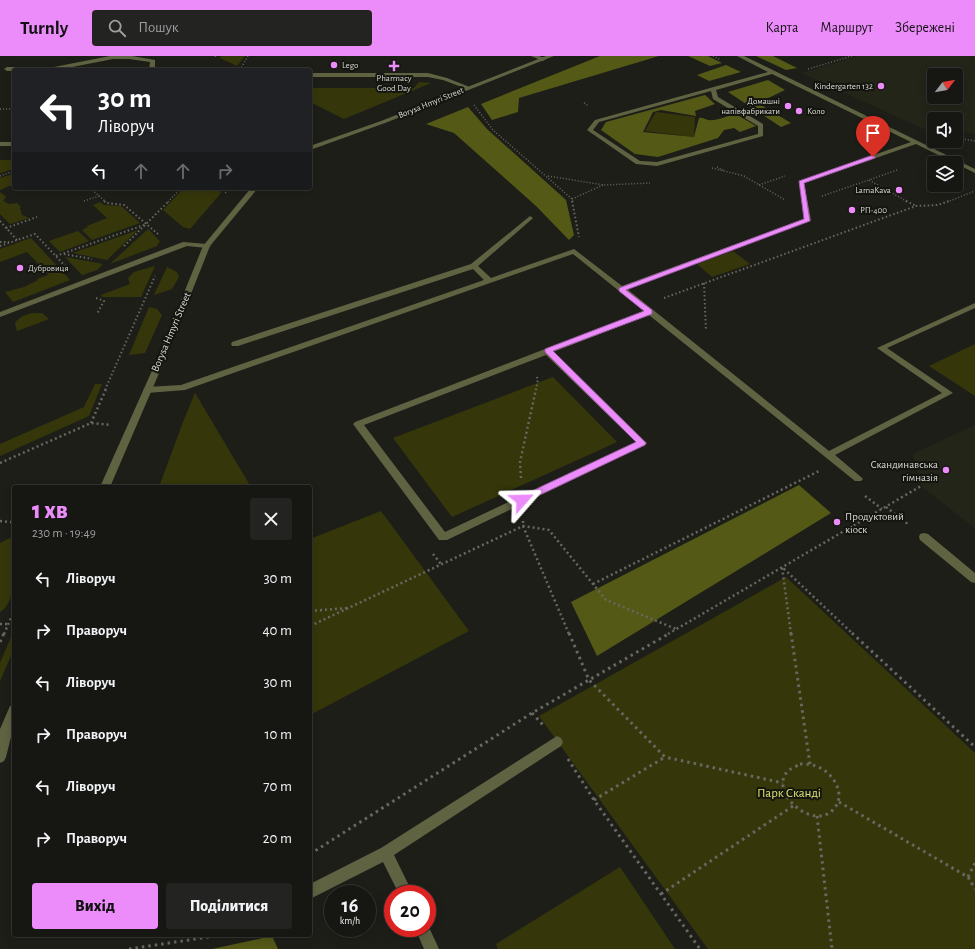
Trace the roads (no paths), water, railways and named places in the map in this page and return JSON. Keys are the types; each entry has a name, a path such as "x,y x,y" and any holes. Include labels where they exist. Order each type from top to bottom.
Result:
{"street":[{"path":"534,56 543,60"},
{"name":"Borysa Hmyri Street","path":"312,147 383,122 551,56"},
{"path":"740,56 975,171"},
{"path":"59,68 113,57 129,57 153,61 152,68"},
{"path":"7,69 12,69"},
{"path":"713,89 715,98 761,125 760,135 657,164 638,163 590,130 597,121 773,72"},
{"path":"312,75 428,75 445,79 469,88"},
{"path":"621,290 808,220 801,182 917,142"},
{"path":"0,144 12,144"},
{"name":"Borysa Hmyri Street","path":"106,485 207,246 253,190"},
{"path":"235,344 474,266 530,218"},
{"path":"0,315 186,244 207,246"},
{"path":"147,390 182,388 574,251 858,479"},
{"path":"474,266 490,281"},
{"path":"828,455 948,393 881,348 975,305"},
{"path":"547,351 642,443 443,537 358,424 523,360 650,312"},
{"path":"924,537 975,579"},
{"path":"0,757 6,729 12,715"},
{"path":"312,891 386,852 557,742"},
{"path":"386,852 402,885"},
{"path":"426,937 432,949"}],"place":[{"name":"Lego","path":"334,65"},
{"name":"Pharmacy Good Day","path":"394,66"},
{"name":"Kindergarten 132","path":"881,86"},
{"name":"Домашні напівфабрикати","path":"788,106"},
{"name":"Коло","path":"799,111"},
{"name":"LamaKava","path":"899,190"},
{"name":"РП-400","path":"852,210"},
{"name":"Дубровиця","path":"20,268"},
{"name":"Скандинавська гімназія","path":"946,470"},
{"name":"Продуктовий кіоск","path":"837,522"}],"park label":[{"name":"Парк Сканді","path":"789,793"}]}
